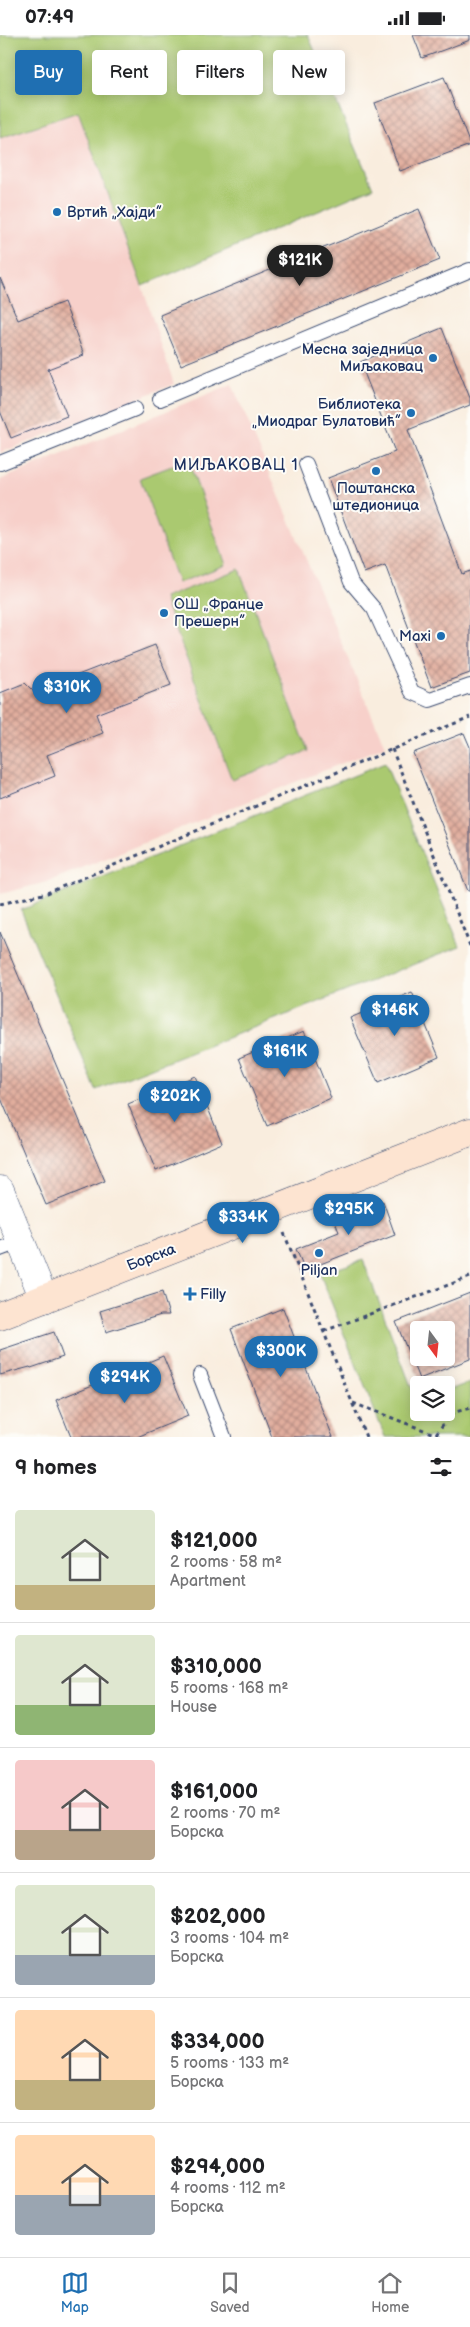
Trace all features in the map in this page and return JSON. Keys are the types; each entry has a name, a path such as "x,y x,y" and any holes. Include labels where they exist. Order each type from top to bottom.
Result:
{"main road":[{"name":"Борска","path":"0,1316 470,1132"}],"street":[{"path":"0,1191 10,1245 44,1299"}],"lane":[{"path":"160,399 470,270"},
{"path":"0,463 135,409"},
{"path":"306,464 351,582 374,609 412,692 430,700 470,686"},
{"path":"200,1375 224,1437"}],"path":[{"path":"0,904 47,893 470,717"},
{"path":"392,749 470,946"},
{"path":"289,1245 366,1437"},
{"path":"324,1331 470,1277"},
{"path":"353,1403 442,1437"},
{"path":"429,1437 435,1435 452,1413 470,1408"}],"shaded area":[{"name":"Вртић „Хајди”","path":"78,112 142,286 174,384 0,453 0,138"},
{"name":"ОШ „Франце Прешерн”","path":"232,384 385,746 47,882 0,894 0,480"}],"green space":[{"path":"0,35 308,35 314,50 273,50 273,95 333,95 373,188 142,286 78,112 0,138"},
{"path":"188,460 226,565 178,583 140,478"},
{"path":"239,569 308,751 232,780 164,598"},
{"path":"385,763 460,946 96,1090 21,910"},
{"path":"363,1260 410,1384 410,1421 455,1421 455,1388 470,1383 470,1437 385,1437 320,1274"}],"building":[{"path":"413,35 470,35 470,40 422,58"},
{"path":"444,77 470,145 400,171 375,103"},
{"path":"419,209 440,260 181,365 160,315"},
{"path":"0,278 18,320 64,302 84,355 48,369 67,416 11,438 0,411"},
{"path":"442,328 470,398 470,405 408,430 462,574 470,571 470,673 431,687 385,565 364,573 328,478 395,452 360,362"},
{"path":"155,645 171,685 96,714 103,733 47,755 55,776 0,798 0,693 25,683 34,692"},
{"path":"464,733 470,747 470,891 468,891 413,753"},
{"path":"0,932 105,1181 46,1205 0,1096"},
{"path":"412,992 439,1057 378,1083 350,1018"},
{"path":"304,1031 331,1098 267,1126 239,1058"},
{"path":"195,1076 222,1143 156,1171 128,1104"},
{"path":"383,1201 395,1235 305,1270 296,1249 339,1232 334,1219"},
{"path":"162,1292 169,1315 161,1315 106,1332 100,1311"},
{"path":"470,1293 470,1359 455,1365 455,1321 410,1321 410,1357 396,1322"},
{"path":"283,1308 333,1437 272,1437 231,1329"},
{"path":"54,1332 63,1357 31,1368 0,1375 0,1350"},
{"path":"163,1356 188,1416 137,1437 71,1437 56,1400"},
{"path":"414,1366 452,1366 427,1376 418,1376"}],"place":[{"name":"Вртић „Хајди”","path":"57,212"},
{"name":"Месна заједница Миљаковац","path":"433,358"},
{"name":"Библиотека „Миодраг Булатовић”","path":"411,413"},
{"name":"Поштанска штедионица","path":"376,471"},
{"name":"ОШ „Франце Прешерн”","path":"164,613"},
{"name":"Maxi","path":"441,636"},
{"name":"Piljan","path":"319,1253"},
{"name":"Filly","path":"190,1294"}],"district":[{"name":"МИЉАКОВАЦ 1","path":"236,464"}]}
